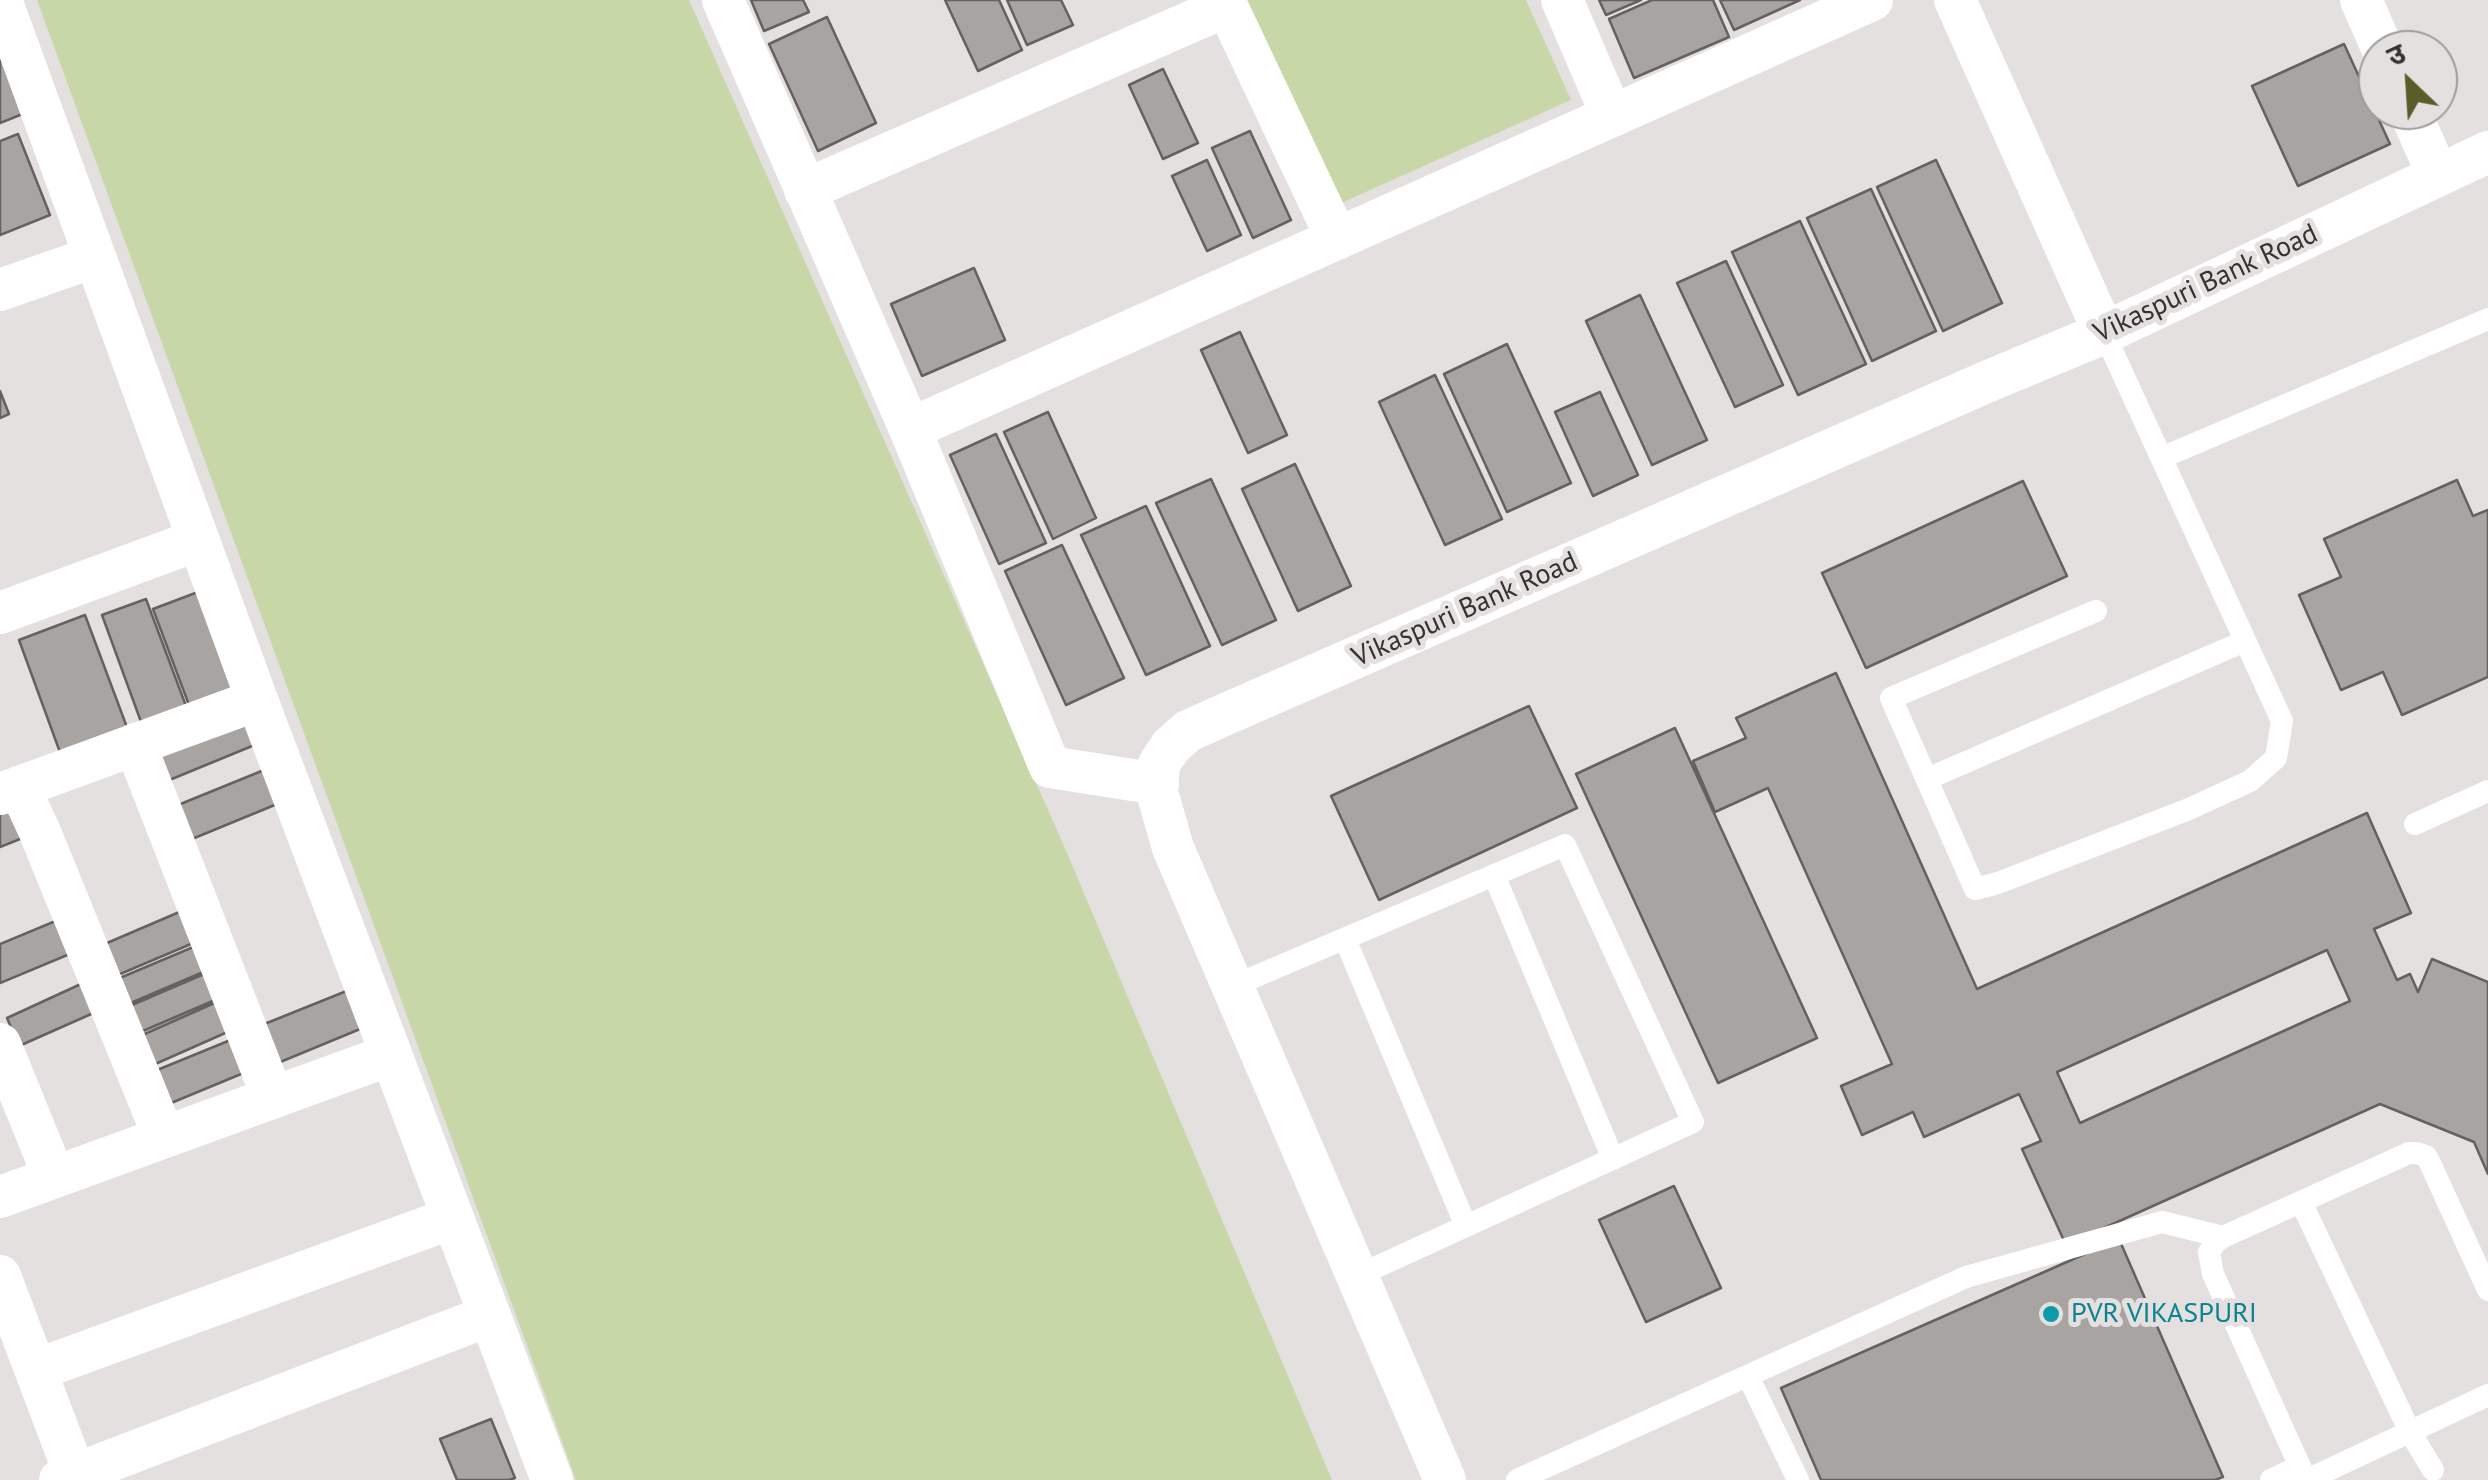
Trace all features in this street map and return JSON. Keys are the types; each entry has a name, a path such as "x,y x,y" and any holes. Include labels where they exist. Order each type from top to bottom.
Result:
{"street":[{"path":"723,0 910,429 1050,768 1158,784 1173,848 1445,1480"},
{"path":"1562,0 1612,116"},
{"path":"910,429 1872,0"},
{"path":"1955,0 2104,333"},
{"path":"2361,0 2374,30"},
{"path":"1,3 257,700 552,1480"},
{"path":"806,190 1225,3 1337,239"},
{"path":"2418,130 2438,175"},
{"name":"Vikaspuri Bank Road","path":"1158,784 1159,764 1188,731 2104,333 2488,152"},
{"path":"0,290 94,256"},
{"path":"0,613 198,540"},
{"path":"164,1137 39,830 10,790 257,700"},
{"path":"136,744 272,1098"},
{"path":"0,1044 54,1178"},
{"path":"0,1197 390,1055"},
{"path":"36,1370 452,1218"},
{"path":"0,1276 8,1324 36,1370 71,1478 488,1316"}],"lane":[{"path":"2161,458 2488,319"},
{"path":"2096,611 1891,698 1975,889 2189,809 2250,782 2276,758 2282,721 2104,333"},
{"path":"1926,779 2245,641"},
{"path":"2416,824 2488,791"},
{"path":"1233,986 1566,845 1693,1122 1358,1276"},
{"path":"1494,875 1612,1159"},
{"path":"1345,938 1466,1226"},
{"path":"2304,1475 2213,1274 2210,1252 2215,1243 2410,1153 2422,1154 2429,1161 2488,1290"},
{"path":"2301,1202 2410,1432 2433,1470"},
{"path":"1517,1480 1966,1277 2162,1222 2223,1237"},
{"path":"1748,1376 1798,1480"},
{"path":"2270,1480 2304,1475 2488,1396"}],"green space":[{"path":"37,0 689,0 1064,846 1332,1480 576,1480"},
{"path":"1237,0 1526,0 1571,100 1330,208"}],"building":[{"path":"751,0 803,0 809,12 764,31"},
{"path":"945,0 999,0 1022,50 978,71"},
{"path":"1007,0 1061,0 1073,25 1027,45"},
{"path":"1599,0 1641,0 1606,15"},
{"path":"1652,0 1713,0 1729,37 1634,78 1609,19"},
{"path":"1720,0 1800,0 1734,30"},
{"path":"827,17 876,123 818,151 769,44"},
{"path":"2344,44 2358,74 2358,130 2384,130 2390,144 2298,186 2252,86"},
{"path":"0,50 25,113 0,123"},
{"path":"1163,69 1198,143 1163,159 1129,85"},
{"path":"1250,131 1291,220 1253,238 1212,148"},
{"path":"18,134 50,215 0,235 0,141"},
{"path":"1207,160 1241,235 1207,251 1172,176"},
{"path":"1936,160 2002,303 1943,331 1877,187"},
{"path":"1871,189 1936,331 1872,361 1807,218"},
{"path":"1800,221 1866,364 1798,395 1732,252"},
{"path":"1726,261 1783,385 1735,407 1677,283"},
{"path":"974,268 1005,340 922,376 891,304"},
{"path":"1640,295 1707,440 1652,465 1586,321"},
{"path":"1240,332 1287,435 1248,453 1201,350"},
{"path":"1507,344 1571,483 1507,512 1444,374"},
{"path":"1435,375 1502,519 1445,545 1379,402"},
{"path":"0,391 9,414 0,418"},
{"path":"1600,392 1638,475 1593,496 1555,412"},
{"path":"1048,412 1096,518 1053,539 1004,432"},
{"path":"996,434 1046,543 999,564 950,455"},
{"path":"1295,464 1351,586 1298,611 1242,489"},
{"path":"1211,479 1276,620 1222,645 1156,503"},
{"path":"2457,480 2473,516 2488,510 2488,677 2402,715 2383,672 2341,690 2299,595 2341,577 2324,539"},
{"path":"2023,481 2067,576 1866,668 1822,573"},
{"path":"1146,506 1210,646 1146,675 1081,535"},
{"path":"1062,545 1124,678 1066,705 1005,571"},
{"path":"198,592 234,689 189,705 153,609"},
{"path":"146,599 189,714 144,730 102,615"},
{"path":"85,615 128,730 61,755 19,640"},
{"path":"1836,673 1977,989 2367,813 2411,913 2374,929 2397,980 2410,974 2418,992 2432,959 2488,982 2488,1174 2474,1142 2380,1104 2066,1245 2022,1149 2041,1141 2019,1094 1924,1137 1913,1112 1862,1135 1841,1086 1892,1064 1768,788 1715,812 1693,761 1746,738 1736,718","holes":["2327,950 2350,1001 2080,1123 2057,1072"]},
{"path":"1529,706 1577,808 1379,900 1331,796"},
{"path":"245,713 257,744 167,781 155,750"},
{"path":"1675,728 1817,1038 1718,1083 1576,774"},
{"path":"269,768 282,802 192,839 178,805"},
{"path":"0,803 30,835 0,847"},
{"path":"184,910 198,941 106,980 93,949"},
{"path":"70,915 84,948 0,983 0,944"},
{"path":"198,945 208,970 119,1008 108,983"},
{"path":"204,974 215,1000 129,1037 118,1011"},
{"path":"94,978 107,1007 19,1046 7,1018"},
{"path":"349,990 365,1027 273,1065 257,1027"},
{"path":"228,997 241,1026 144,1069 131,1040"},
{"path":"233,1039 246,1072 159,1108 145,1075"},
{"path":"1674,1186 1721,1288 1646,1322 1599,1220"},
{"name":"PVR VIKASPURI","path":"2119,1239 2223,1477 1821,1480 1781,1388"},
{"path":"491,1419 515,1478 457,1480 440,1439"}],"place":[{"name":"PVR VIKASPURI","path":"2051,1314"}]}
